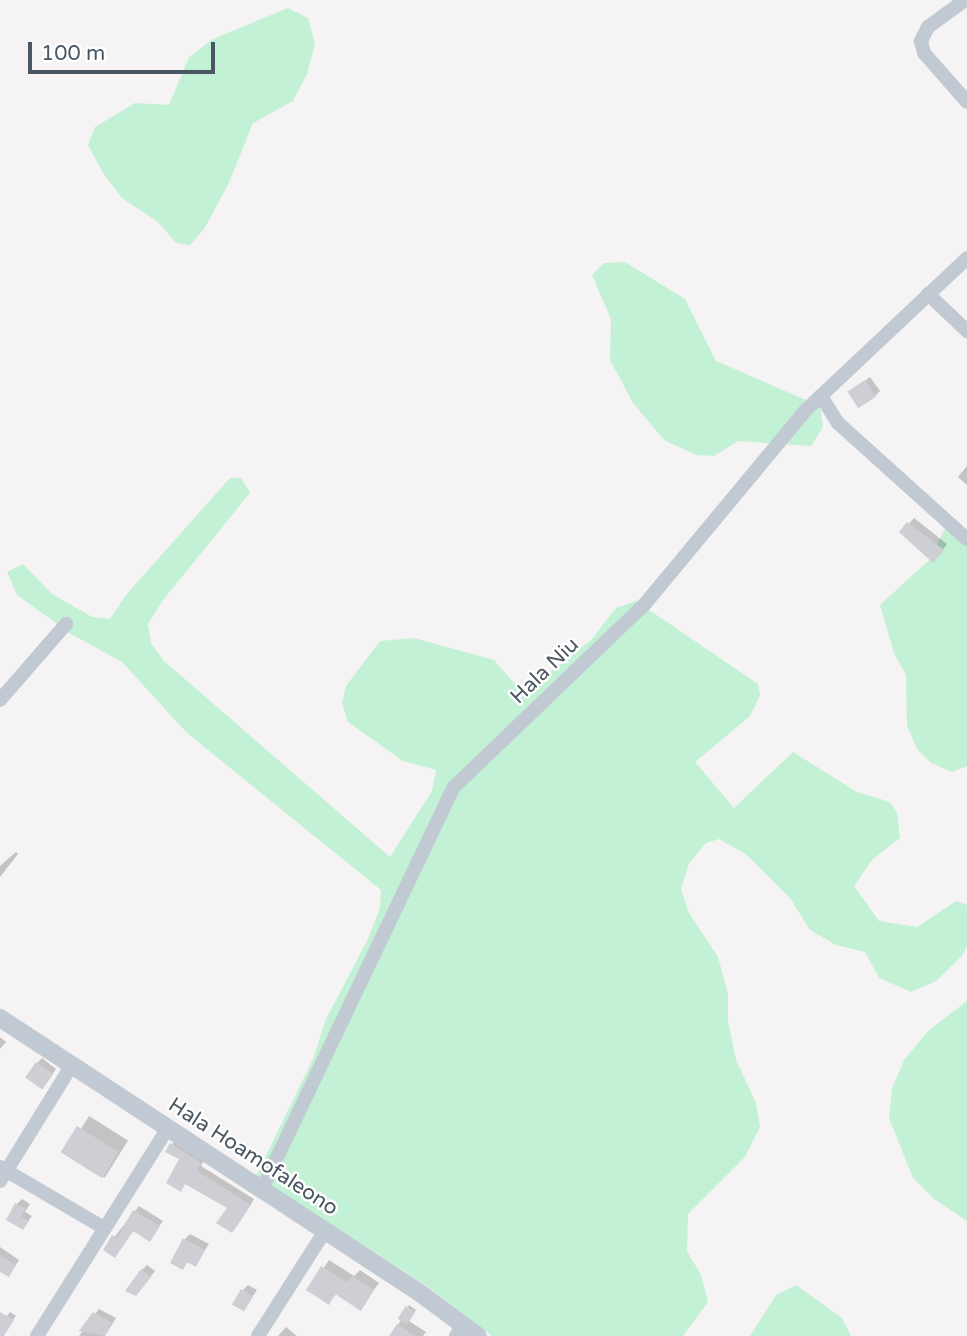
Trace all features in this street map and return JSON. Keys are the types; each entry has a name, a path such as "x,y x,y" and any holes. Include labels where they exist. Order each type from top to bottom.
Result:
{"street":[{"path":"965,0 928,27 921,41 924,52 967,102"},
{"name":"Hala Niu","path":"262,1189 454,786 644,606 821,396 967,258"},
{"path":"928,294 967,331"},
{"path":"821,396 838,423 967,540"},
{"path":"0,699 66,624"},
{"name":"Hala Hoamofaleono","path":"0,1018 70,1068 168,1128 325,1231 459,1330 478,1336"},
{"path":"70,1068 2,1173 104,1228"},
{"path":"37,1336 168,1128"},
{"path":"258,1336 325,1231"}],"green space":[{"path":"288,8 308,18 315,44 307,74 293,101 253,123 228,185 204,229 190,245 176,243 158,222 122,198 103,173 88,145 95,127 135,103 169,105 189,57 213,39"},
{"path":"625,262 685,299 716,361 820,406 823,427 811,446 738,441 714,456 696,455 664,440 633,403 610,360 611,319 592,275 604,263"},
{"path":"230,478 241,478 250,493 163,600 148,624 151,643 163,660 390,857 432,791 436,770 403,761 348,722 342,703 346,686 380,641 414,638 494,660 523,693 591,640 616,608 636,601 758,684 760,695 750,716 695,762 734,808 793,752 857,792 890,802 897,813 900,838 872,860 854,886 879,921 917,927 956,901 967,905 967,946 962,956 936,981 911,992 879,978 865,952 836,945 810,930 790,898 747,855 719,839 706,843 689,863 681,889 689,913 718,957 728,994 728,1021 736,1060 756,1103 760,1127 745,1157 688,1214 687,1251 701,1275 708,1302 683,1336 492,1336 427,1286 256,1176 313,1059 326,1019 368,939 380,908 381,890 187,733 122,662 71,634 17,595 7,572 23,564 52,594 92,617 110,619 126,595"},
{"path":"946,527 967,534 967,766 952,772 931,763 917,749 907,726 906,675 894,653 880,605 929,560"},
{"path":"967,1001 967,1221 934,1199 913,1178 889,1118 892,1089 904,1060 928,1031"},
{"path":"796,1285 842,1318 851,1336 750,1336 776,1295"}],"building":[{"path":"865,380 876,397 858,408 847,391"},
{"path":"907,522 944,550 933,563 899,532"},
{"path":"36,1062 53,1074 42,1090 25,1078"},
{"path":"77,1126 119,1152 102,1178 61,1152"},
{"path":"170,1143 201,1163 197,1171 251,1205 232,1233 216,1223 227,1208 185,1184 181,1192 166,1183 179,1159 165,1152"},
{"path":"15,1203 26,1209 21,1217 29,1221 23,1230 6,1220"},
{"path":"133,1210 160,1226 150,1242 133,1231 115,1258 103,1250 112,1235 117,1238"},
{"path":"183,1238 205,1250 196,1267 187,1262 183,1270 170,1263"},
{"path":"0,1255 16,1265 9,1277 0,1272"},
{"path":"321,1266 347,1282 352,1276 374,1290 361,1311 335,1294 329,1305 306,1290"},
{"path":"141,1269 151,1277 136,1296 125,1291"},
{"path":"241,1289 253,1296 244,1312 232,1305"},
{"path":"406,1306 415,1312 407,1325 398,1318"},
{"path":"0,1312 14,1320 4,1336 0,1336"},
{"path":"93,1312 112,1323 105,1336 79,1331"},
{"path":"397,1324 416,1336 389,1336"}]}
